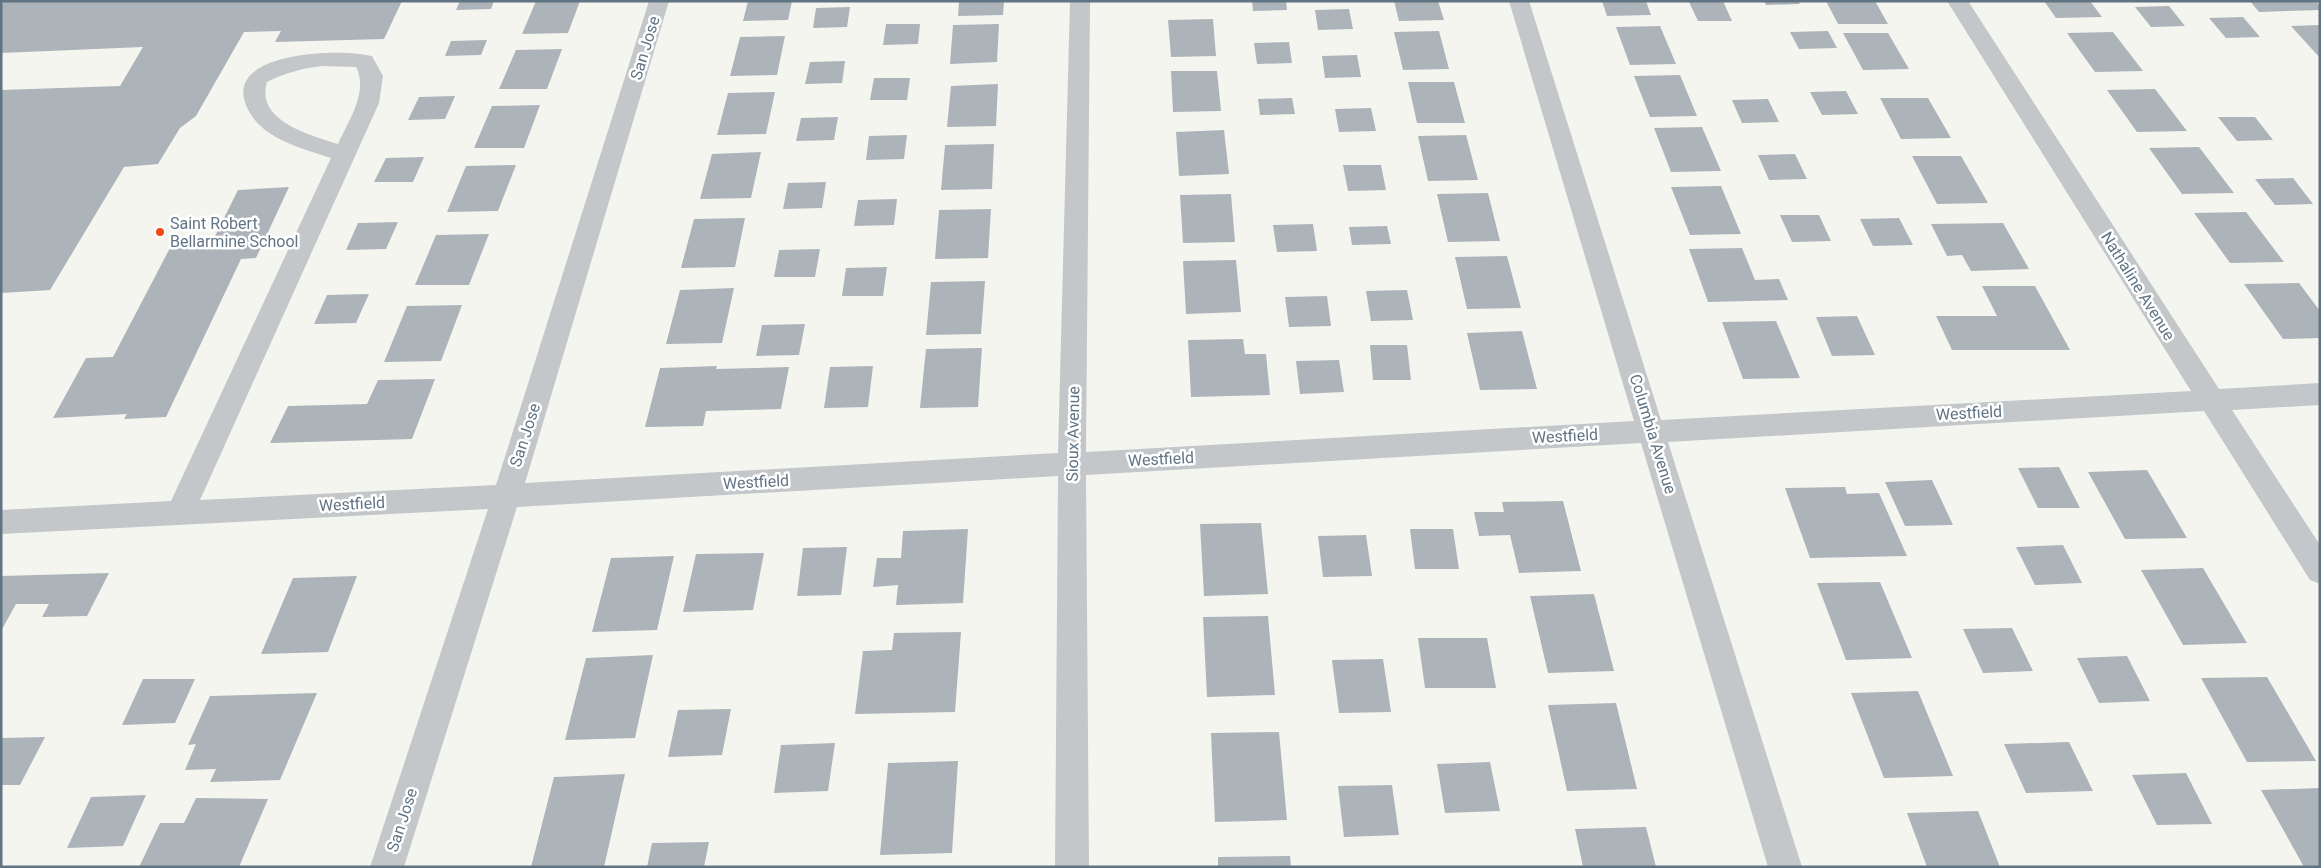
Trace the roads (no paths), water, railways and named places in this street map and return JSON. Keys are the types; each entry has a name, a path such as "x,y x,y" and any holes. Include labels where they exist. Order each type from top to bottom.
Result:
{"street":[{"name":"San Jose","path":"387,867 659,1"},
{"name":"Sioux Avenue","path":"1072,867 1072,464 1080,1"},
{"name":"Columbia Avenue","path":"1519,1 1785,867"},
{"name":"Nathaline Avenue","path":"1957,1 2320,571"},
{"path":"180,513 368,103 372,76 364,61 338,57 274,68 258,78 253,95 260,113 286,134 344,154"},
{"name":"Westfield","path":"1,522 505,496 2320,394"}],"place":[{"name":"Saint Robert Bellarmine School","path":"160,232"}]}
